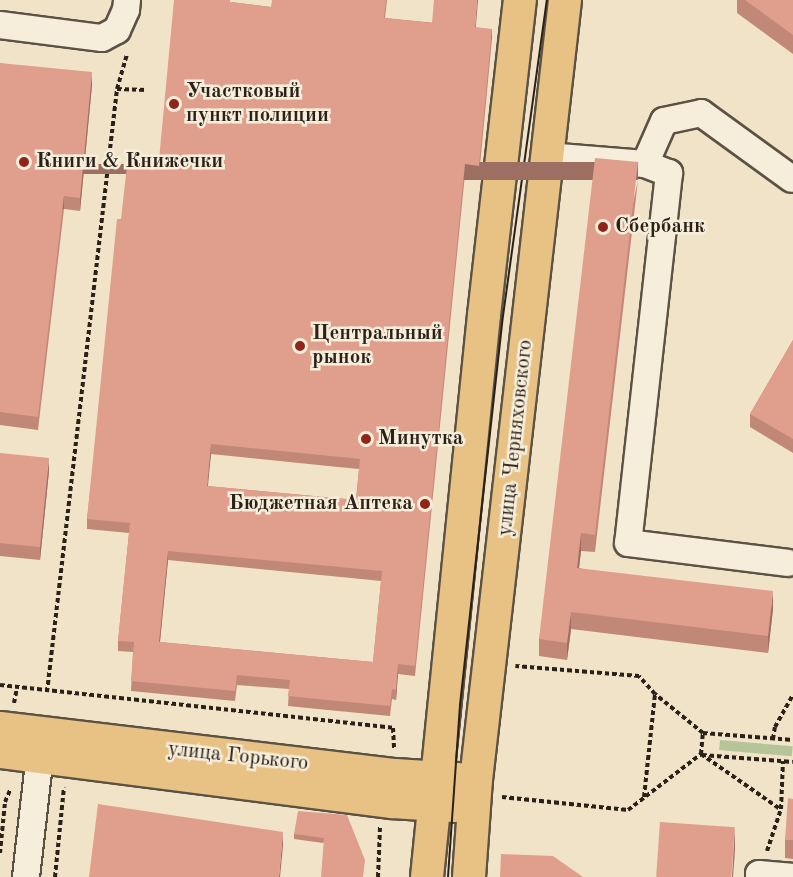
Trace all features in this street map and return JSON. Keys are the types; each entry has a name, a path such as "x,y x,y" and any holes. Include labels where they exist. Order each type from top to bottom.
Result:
{"main road":[{"name":"улица Черняховского","path":"427,877 485,303 520,0"},
{"name":"улица Черняховского","path":"469,877 484,795 547,156 565,0"},
{"name":"улица Горького","path":"0,728 40,746 358,799 435,791 484,795"},
{"name":"улица Горького","path":"0,752 40,746"}],"street":[{"path":"0,25 102,38 117,30 126,10 127,0"},
{"path":"645,164 664,121 701,112 792,178"},
{"path":"547,156 645,164 669,173 628,543 788,563"},
{"path":"26,877 40,746"},
{"path":"759,876 791,877"}],"path":[{"path":"47,692 117,89 129,42 117,30"},
{"path":"117,89 147,90"},
{"path":"515,666 639,676 655,694 703,733 793,740"},
{"path":"0,685 47,692 393,728"},
{"path":"644,798 655,694"},
{"path":"773,739 775,727 793,695"},
{"path":"701,754 703,733"},
{"path":"484,795 628,810 701,754 793,762"},
{"path":"701,754 781,809"},
{"path":"759,876 781,809 783,761"},
{"path":"0,853 5,802 14,781"},
{"path":"55,877 64,786"}],"green space":[{"path":"720,740 793,746 792,756 719,750"}],"building":[{"name":"Центральный рынок","path":"174,0 230,0 230,2 271,7 272,0 386,0 384,18 432,23 434,0 477,0 475,27 492,29 479,166 465,164 415,666 398,664 396,690 392,689 390,706 288,696 290,680 237,675 235,691 131,681 134,642 118,641 130,523 87,519 117,219 121,219 128,157 159,160","holes":["211,444 360,459 356,500 207,486","168,551 382,571 373,662 159,642"]},
{"path":"745,0 793,0 793,35"},
{"path":"0,63 92,72 80,198 64,196 38,417 0,412"},
{"path":"595,158 638,162 595,535 581,533 577,568 773,591 768,636 571,612 567,643 539,639"},
{"path":"793,340 793,439 750,414"},
{"path":"0,453 49,458 40,547 0,543"},
{"path":"788,798 793,799 793,840 785,840"},
{"path":"98,804 283,832 279,877 89,877"},
{"path":"298,811 347,815 365,860 363,877 321,877 324,838 294,834"},
{"path":"660,822 735,827 731,877 656,877"},
{"path":"501,854 553,856 583,877 500,877"}],"tram line":[{"path":"448,877 460,705 503,316 547,0"}],"place":[{"name":"Участковый пункт полиции","path":"174,104"},
{"name":"Книги & Книжечки","path":"24,162"},
{"name":"Сбербанк","path":"603,227"},
{"name":"Центральный рынок","path":"300,346"},
{"name":"Минутка","path":"366,439"},
{"name":"Бюджетная Аптека","path":"425,504"}]}
